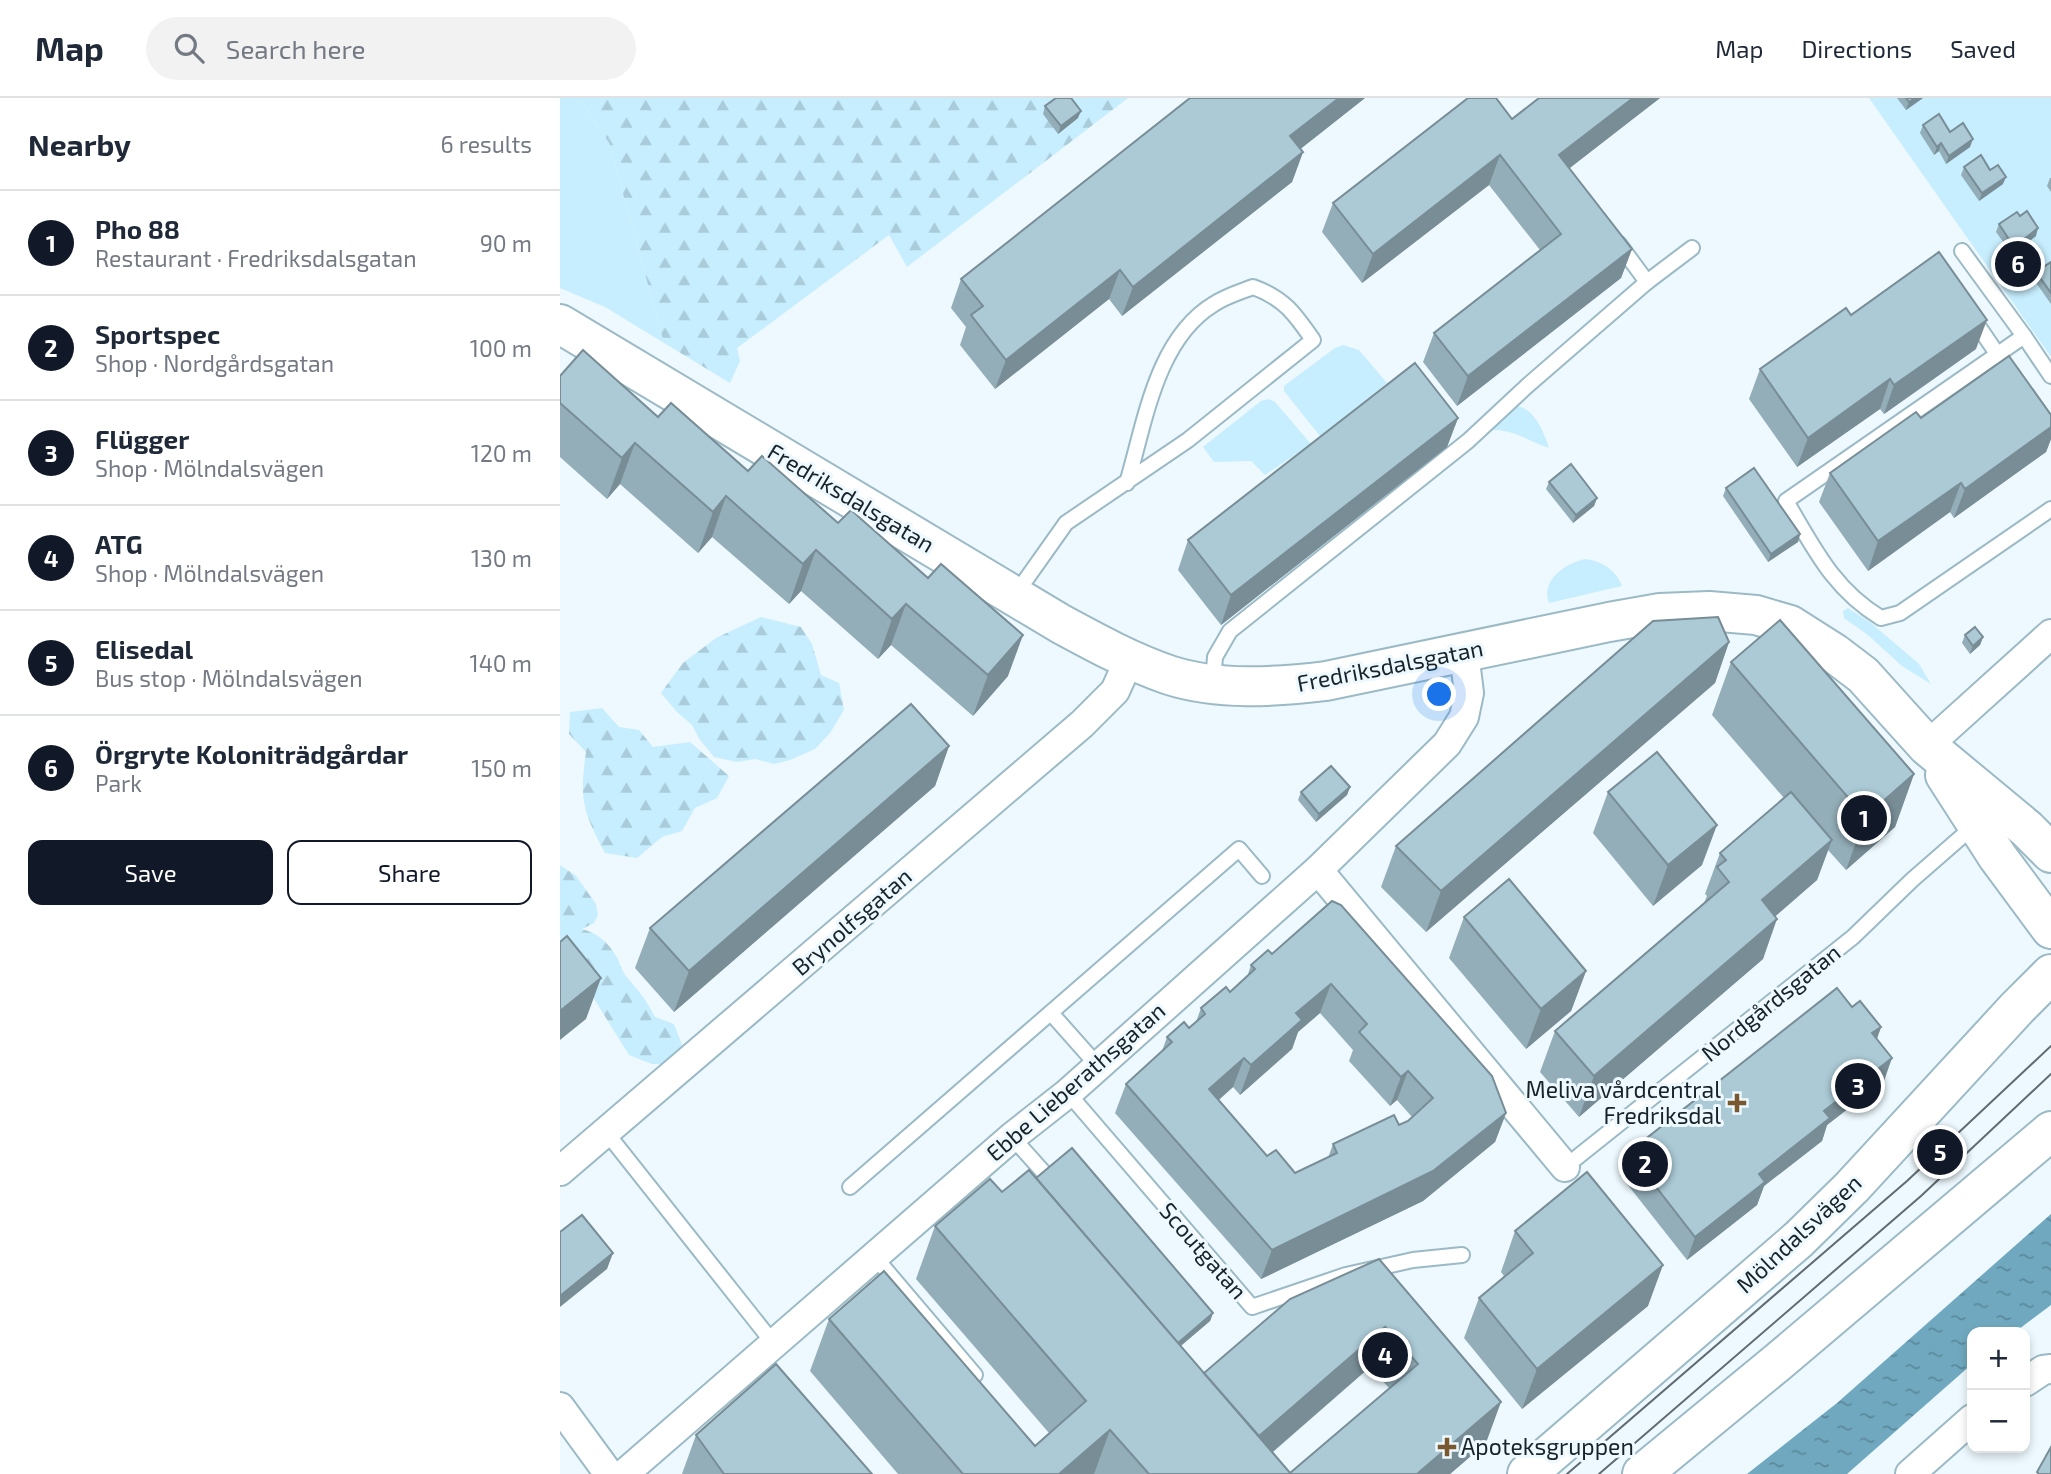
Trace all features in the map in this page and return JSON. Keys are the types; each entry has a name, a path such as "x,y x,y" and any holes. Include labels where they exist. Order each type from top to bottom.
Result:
{"street":[{"name":"Fredriksdalsgatan","path":"560,324 1015,596 1129,660 1172,676 1213,683 1288,685 1326,681 1609,621 1660,613 1709,611 1756,615 1790,625 1863,675 1927,746 2027,829 2051,853"},
{"path":"1927,746 2047,645"},
{"name":"Ebbe Lieberathsgatan","path":"624,1474 745,1376 774,1344 874,1256 1012,1137 1068,1093 1318,870 1447,744 1464,717 1469,693 1464,653"},
{"name":"Brynolfsgatan","path":"560,1171 1082,724 1115,691 1129,660"},
{"name":"Fredriksdalsgatan","path":"1927,746 1975,824 2051,929"},
{"name":"Nordgårdsgatan","path":"1318,870 1565,1167"},
{"name":"Mölndalsvägen","path":"1527,1474 1799,1239 1852,1187 2017,1007 2051,974"},
{"path":"1642,1474 2051,1131"},
{"path":"2030,1379 2051,1368"},
{"path":"560,1408 609,1474"},
{"path":"1916,1472 1967,1424"}],"lane":[{"path":"1609,232 1647,282"},
{"path":"1213,683 1215,657 1230,631 1468,441 1647,282 1692,248"},
{"path":"1962,251 2051,376"},
{"path":"1015,596 1066,523 1127,483 1188,440 1313,340 1291,308 1253,287 1212,304 1187,327 1163,362 1127,483"},
{"path":"1966,309 2013,376"},
{"path":"2024,336 1786,501 1831,576 1859,605 1881,618 1900,613 2051,509"},
{"name":"Nordgårdsgatan","path":"1565,1167 1853,937 1975,824"},
{"path":"850,1187 1239,849 1262,876"},
{"path":"1051,1013 1098,1066"},
{"name":"Scoutgatan","path":"1068,1093 1252,1307 1346,1275 1413,1261 1462,1255"},
{"path":"606,1132 774,1344"},
{"path":"1012,1137 1046,1175"},
{"path":"874,1256 975,1375"}],"green space":[{"path":"560,98 580,98 609,143 664,343 605,307 560,288"},
{"path":"580,98 1128,98 907,267 889,235 737,348 740,361 730,383 664,343 609,143"},
{"path":"1869,98 2051,98 2051,357"},
{"path":"1343,345 1359,350 1387,383 1320,436 1284,391 1284,386 1335,348"},
{"path":"1269,399 1275,402 1311,444 1265,475 1251,461 1214,462 1203,447 1261,401"},
{"path":"1515,406 1522,407 1533,416 1549,448 1515,434 1492,430 1492,426"},
{"path":"1585,559 1608,567 1622,586 1549,603 1547,595 1551,580 1570,564"},
{"path":"1848,608 1871,623 1919,664 1931,684 1902,666 1868,635 1844,618 1843,611"},
{"path":"761,617 801,627 812,644 821,675 839,683 844,710 830,733 815,749 790,760 774,764 755,759 737,762 714,757 692,725 661,693 683,663 716,638"},
{"path":"602,708 619,727 639,730 653,747 690,742 729,776 717,798 695,808 682,831 662,837 637,858 605,853 587,815 583,794 586,752 569,734 570,712"},
{"path":"560,865 576,876 596,904 598,915 594,923 582,929 602,939 609,946 624,974 645,999 655,1017 674,1024 682,1045 671,1064 652,1064 629,1055 583,981 560,965"}],"water":[{"path":"2051,1214 2051,1305 2022,1327 1967,1327 1967,1368 1847,1474 1747,1474 1837,1403"}],"building":[{"path":"1056,98 1071,98 1081,111 1061,126 1045,106"},
{"path":"1190,98 1339,98 1290,136 1303,152 1133,287 1120,270 1006,360 971,315 983,306 961,279"},
{"path":"1468,98 1496,98 1512,119 1539,98 1633,98 1559,155 1632,249 1468,376 1434,333 1561,234 1500,155 1373,254 1333,203"},
{"path":"1939,114 1950,132 1963,123 1973,139 1949,156 1941,143 1937,147 1923,125"},
{"path":"1981,155 1990,170 1998,165 2006,177 1982,193 1964,167"},
{"path":"2027,211 2038,228 2014,247 1999,224 2017,212 2020,216"},
{"path":"1939,252 1987,320 1894,385 1890,379 1808,438 1760,369 1846,308 1851,315"},
{"path":"2051,262 2051,293 2036,272"},
{"path":"583,350 658,417 671,403 748,471 762,456 838,523 851,510 928,578 941,564 1023,635 988,675 906,604 892,619 816,550 803,564 726,496 713,512 635,443 622,458 560,403 560,376"},
{"path":"2009,356 2051,415 2051,427 1965,489 1961,483 1878,541 1830,473 1916,412 1921,418"},
{"path":"1415,363 1458,418 1231,595 1188,540"},
{"path":"1571,464 1597,498 1576,515 1549,482"},
{"path":"1754,468 1800,534 1771,554 1726,488"},
{"path":"1718,617 1729,642 1441,891 1396,846 1653,621"},
{"path":"1780,620 1914,774 1865,817 1731,662"},
{"path":"1975,627 1983,637 1973,646 1965,635"},
{"path":"911,704 949,746 689,971 650,928"},
{"path":"1657,752 1717,825 1668,865 1608,792"},
{"path":"1331,766 1350,787 1319,814 1301,792"},
{"path":"1791,792 1832,840 1762,900 1777,919 1594,1076 1555,1031 1729,882 1717,867 1726,860 1720,853"},
{"path":"1509,879 1586,971 1541,1009 1464,917"},
{"path":"1332,901 1341,905 1492,1076 1506,1113 1433,1171 1272,1250 1126,1084 1172,1042 1167,1037 1184,1022 1189,1028 1205,1014 1201,1008 1226,987 1230,992 1255,969 1251,965 1268,950 1272,954","holes":["1331,984 1367,1024 1359,1032 1401,1077 1408,1071 1433,1098 1408,1121 1399,1125 1394,1115 1333,1144 1337,1153 1295,1173 1276,1150 1267,1156 1209,1089 1244,1058 1251,1065 1302,1020 1296,1013"]},
{"path":"567,936 601,978 560,1011 560,942"},
{"path":"1837,988 1852,1007 1860,1001 1881,1027 1872,1033 1892,1058 1824,1111 1830,1118 1759,1174 1765,1182 1695,1237 1629,1152"},
{"path":"1072,1148 1213,1313 1178,1343 1036,1178"},
{"path":"1029,1170 1291,1474 1149,1474 1110,1430 1059,1474 963,1474 829,1319 884,1271 1035,1446 1086,1401 935,1226 990,1179 1002,1192"},
{"path":"1587,1172 1663,1265 1537,1369 1479,1298 1533,1253 1515,1231"},
{"path":"582,1215 613,1253 560,1296 560,1232"},
{"path":"1379,1259 1501,1402 1417,1474 1291,1474 1418,1364 1385,1327 1259,1436 1204,1373 1290,1299"},
{"path":"776,1364 872,1474 724,1474 696,1435"},
{"path":"2051,1447 2051,1474 2039,1474 2037,1472"}],"tram line":[{"path":"1567,1474 1907,1181 2051,1046"},
{"path":"1599,1474 1921,1196 2051,1074"}],"place":[{"name":"Örgryte Koloniträdgårdar","path":"2018,264"},
{"name":"Pho 88","path":"1864,818"},
{"name":"Flügger","path":"1858,1086"},
{"name":"Meliva vårdcentral Fredriksdal","path":"1737,1103"},
{"name":"Elisedal","path":"1940,1152"},
{"name":"Sportspec","path":"1645,1164"},
{"name":"ATG","path":"1385,1355"},
{"name":"Apoteksgruppen","path":"1447,1447"}]}
